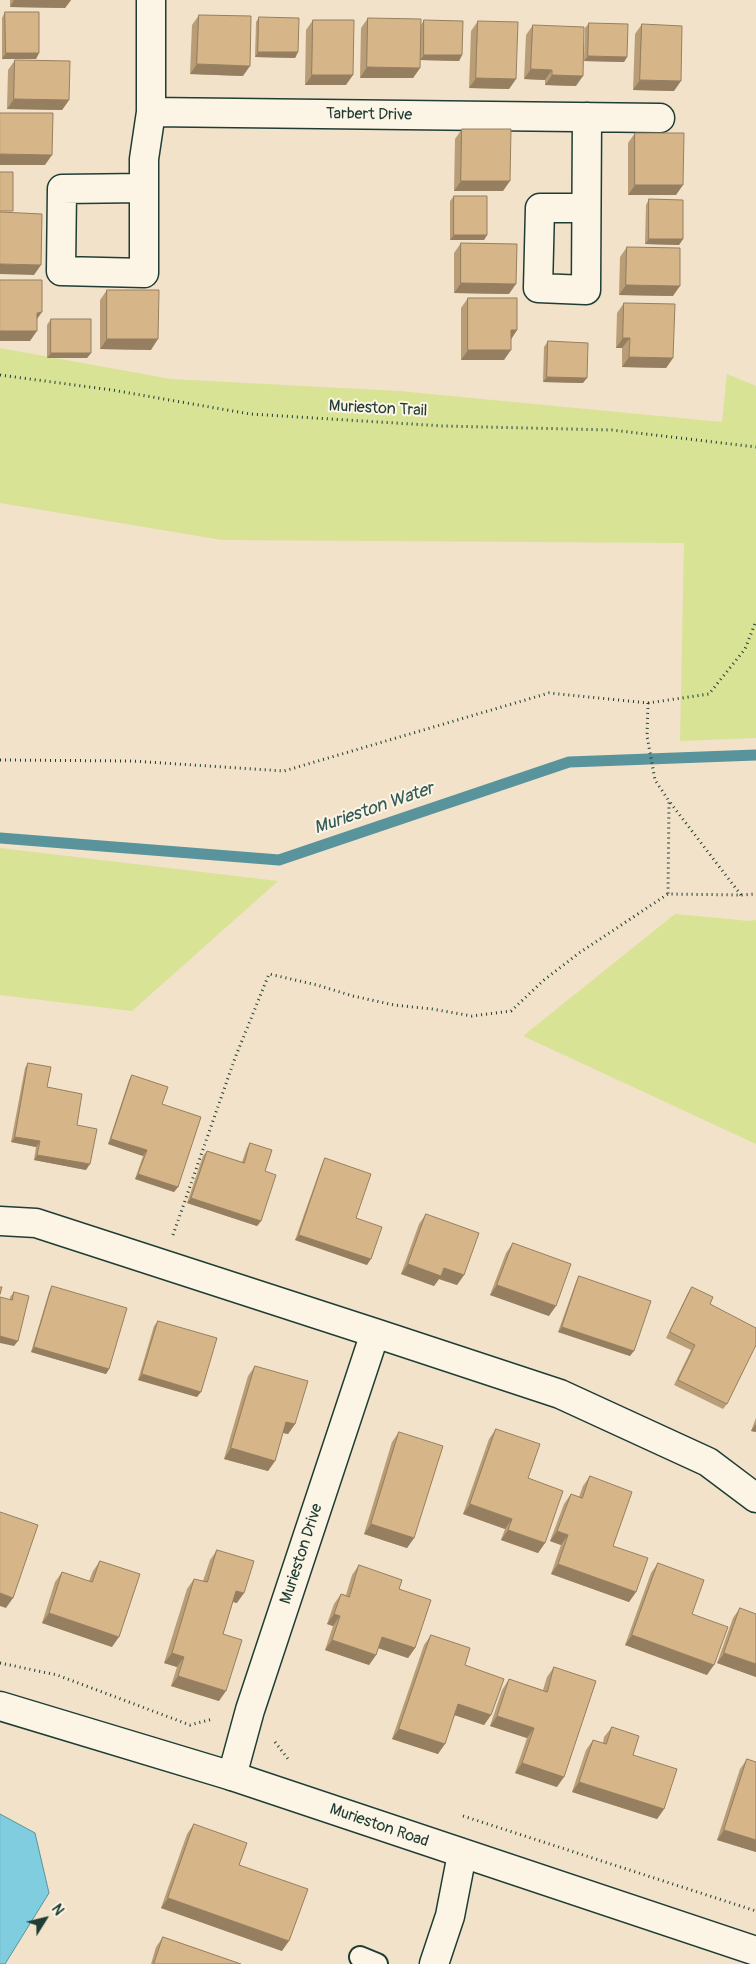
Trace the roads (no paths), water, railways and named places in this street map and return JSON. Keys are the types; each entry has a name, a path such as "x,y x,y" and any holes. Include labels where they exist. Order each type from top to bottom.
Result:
{"street":[{"path":"144,188 144,160 151,112 151,0"},
{"name":"Tarbert Drive","path":"151,112 660,118"},
{"path":"586,208 587,117"},
{"path":"0,1221 36,1223 560,1394 708,1462 756,1498"},
{"name":"Murieston Drive","path":"232,1776 250,1710 375,1333"},
{"name":"Murieston Road","path":"0,1706 232,1776 756,1951"},
{"path":"435,1964 450,1916 462,1854"}],"water":[{"path":"0,1814 35,1833 49,1893 5,1964 0,1964"}],"waterway":[{"name":"Murieston Water","path":"0,838 279,860 569,762 756,755"}]}
